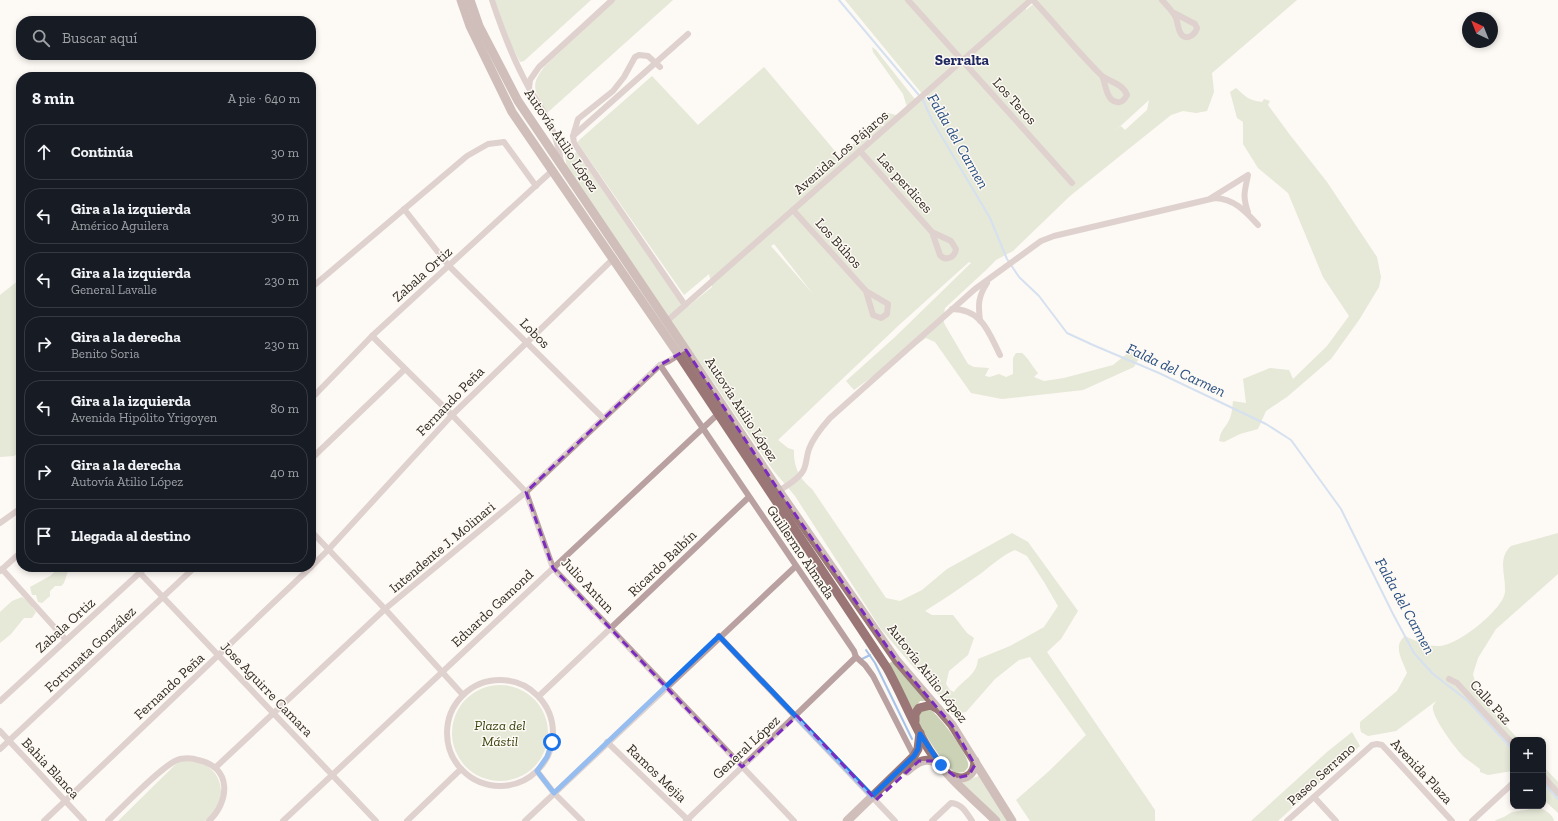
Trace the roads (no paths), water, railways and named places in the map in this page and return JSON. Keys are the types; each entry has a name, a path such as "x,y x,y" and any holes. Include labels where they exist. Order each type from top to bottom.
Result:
{"main road":[{"name":"Autovía Atilio López","path":"460,0 470,26 498,87 512,112 613,259 682,352 897,661 952,725 1012,821"},
{"name":"Autovía Atilio López","path":"470,0 479,26 522,108 667,321 682,352 718,414 887,668 903,697 920,734 949,775 996,821"},
{"path":"915,722 915,714 920,708 931,705 939,710"},
{"path":"854,821 914,756 918,749 920,734"},
{"path":"847,821 919,761 929,760 941,765"},
{"path":"949,775 957,778 969,776 974,769 975,761"}],"street":[{"path":"492,0 506,40 520,71 555,133 561,165"},
{"path":"529,88 530,80 539,67 612,0"},
{"name":"Los Teros","path":"908,0 1072,183"},
{"path":"1032,0 1102,76 1122,87 1126,95 1124,99 1118,102 1112,101 1109,98 1102,76"},
{"name":"Avenida Los Pájaros","path":"667,321 1032,0"},
{"path":"1162,0 1174,14"},
{"path":"573,136 658,65 688,34"},
{"path":"658,65 648,56 639,55 635,57 624,77 613,91 578,119 573,136 574,144 686,305"},
{"path":"316,284 467,156 480,148 493,143 504,142 536,186"},
{"name":"Las perdices","path":"860,151 932,232 942,258 947,259 952,257 955,254 956,249 954,245 947,238 932,232"},
{"name":"Zabala Ortiz","path":"316,394 372,336 553,170"},
{"path":"1208,199 1221,193 1248,175 1245,185 1244,199 1252,218"},
{"path":"779,491 803,472 806,465 808,450 827,421 975,289 1041,241 1054,236 1208,199 1221,198 1233,202 1243,208 1258,225"},
{"name":"Lobos","path":"404,209 449,266 603,418"},
{"name":"Los Búhos","path":"793,210 866,291 888,304 887,314 882,318 873,315 866,291"},
{"name":"Fernando Peña","path":"316,562 452,415 613,259"},
{"path":"980,321 978,306 979,299 989,279"},
{"path":"952,309 960,309 970,312 980,321 985,326 1000,355"},
{"name":"Julio Antun","path":"372,336 452,415 526,492 553,568 794,821"},
{"name":"Intendente J. Molinari","path":"216,767 385,609 526,492 660,365 682,352"},
{"name":"Guillermo Almada","path":"660,365 854,651 856,657 871,673 914,756"},
{"path":"316,453 405,369"},
{"name":"Eduardo Gamond","path":"283,821 718,414"},
{"name":"Ricardo Balbín","path":"539,696 749,497"},
{"path":"0,523 16,512"},
{"path":"316,537 385,609 463,695"},
{"path":"16,556 1,570 37,607 66,640"},
{"path":"525,821 719,636 796,566"},
{"name":"Fortunata González","path":"0,749 191,572"},
{"name":"Fernando Peña","path":"44,821 306,572"},
{"name":"Zabala Ortiz","path":"0,701 140,574"},
{"name":"Jose Aguirre Camara","path":"140,574 376,821"},
{"path":"719,636 895,821"},
{"name":"General López","path":"688,821 856,657"},
{"name":"Calle Paz","path":"1449,679 1458,683 1510,741"},
{"path":"497,680 518,682 539,696 548,710 553,726 552,742 547,757 537,771 521,782 504,786 488,785 473,779 461,769 452,756 447,740 447,724 453,708 463,695 477,684 497,680"},
{"name":"Bahia Blanca","path":"0,731 84,821"},
{"name":"Ramos Mejia","path":"607,742 688,821"},
{"name":"Paseo Serrano","path":"1287,821 1372,745"},
{"name":"Avenida Plaza","path":"1372,745 1382,745 1452,821"},
{"path":"108,821 167,766 180,759 194,758 206,761 216,767 225,783 221,806 209,821"},
{"path":"406,821 461,769"},
{"path":"537,771 554,793 582,821"},
{"path":"1546,779 1558,793"},
{"path":"1472,821 1510,786"},
{"path":"1314,797 1336,821"},
{"path":"932,821 951,803 962,807 972,821"}],"waterway":[{"name":"Falda del Carmen","path":"839,0 923,100 932,120 990,218 1007,259 1019,277 1039,296 1067,333 1159,373 1266,424 1291,440 1341,509 1414,653 1433,674 1468,701 1510,747"},
{"path":"866,650 875,663 912,739"},
{"path":"862,659 870,655"},
{"name":"Falda del Carmen","path":"1546,785 1558,799"}],"district":[{"name":"Serralta","path":"962,60"}],"park label":[{"name":"Plaza del Mástil","path":"500,734"}]}
